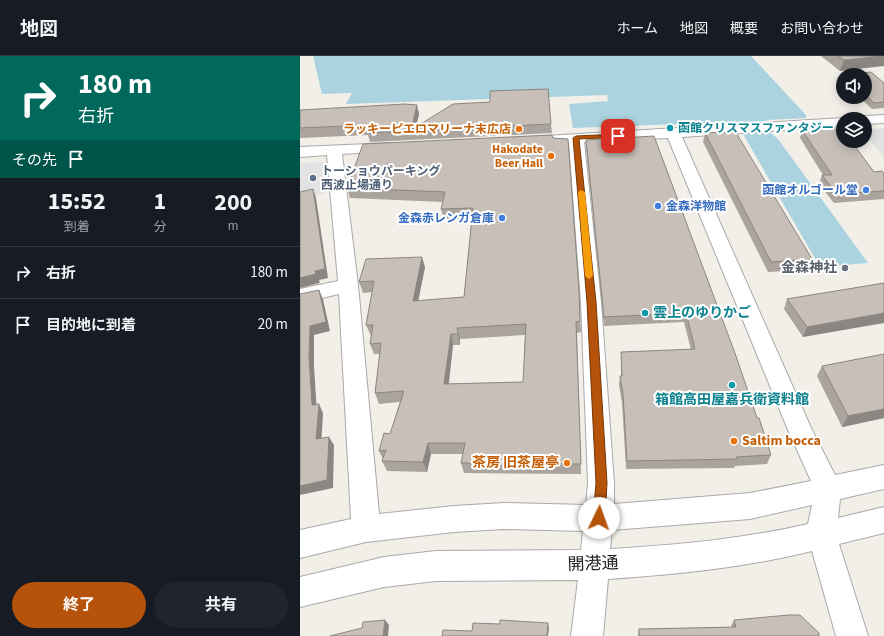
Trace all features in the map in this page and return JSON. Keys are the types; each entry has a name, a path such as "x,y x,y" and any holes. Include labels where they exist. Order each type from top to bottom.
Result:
{"street":[{"path":"872,120 884,119"},
{"path":"514,142 836,122"},
{"path":"673,133 800,430 828,490 821,534 852,636"},
{"path":"576,138 592,310 601,483 587,636"},
{"path":"300,152 405,147"},
{"path":"334,150 348,285 366,529"},
{"path":"300,296 348,285"},
{"path":"300,544 366,529 454,519 504,516 599,518 750,506 884,477"},
{"name":"開港通","path":"300,592 384,572 436,566 594,565 681,559 767,548 884,520"}],"shaded area":[{"path":"884,128 884,156 872,143 872,129"},
{"name":"トーショウパーキング 西波止場通り","path":"324,162 326,193 300,199 300,163"}],"water":[{"path":"313,56 751,56 806,115 806,118 768,120 760,124 778,139 868,263 820,267 736,122 573,128 569,104 608,101 607,95 346,104 352,93 322,94"}],"building":[{"path":"838,56 883,56 844,60"},
{"path":"872,73 884,83 884,102 874,103 872,101"},
{"path":"548,89 551,124 368,133 370,125 300,128 300,110 405,104 417,105 411,130 453,104 490,102 490,91"},
{"path":"836,129 836,148 856,148 874,172 882,171 884,173 884,191 837,194 822,175 832,175 802,130"},
{"path":"735,131 812,259 771,262 705,133"},
{"path":"552,135 553,138 568,139 579,291 580,321 576,322 581,464 461,463 465,443 428,443 423,462 382,461 386,450 379,451 384,433 390,434 404,391 375,393 381,343 370,344 373,325 366,325 374,281 359,282 366,259 422,257 413,301 464,297 473,208 441,209 445,192 347,188 363,144","holes":["526,324 523,382 444,384 451,334 458,334 457,328"]},
{"path":"654,136 736,356 757,418 759,418 771,455 736,457 737,459 627,461 623,394 620,376 622,376 621,352 695,349 686,313 604,317 586,140"},
{"path":"313,189 325,269 315,271 316,274 300,278 300,192"},
{"path":"884,283 884,313 807,327 787,299"},
{"path":"319,290 326,322 310,326 309,357 312,405 319,404 316,439 329,437 327,480 300,486 300,294"},
{"path":"884,354 884,409 848,416 822,366"},
{"path":"800,615 819,633 819,636 639,636 639,629 736,627 734,620"},
{"path":"385,620 383,636 330,636 362,628 363,622"},
{"path":"500,620 548,623 547,636 442,636 443,630 472,631 473,623 500,624"}],"slow traffic":[{"path":"581,192 589,276"}],"place":[{"name":"函館クリスマスファンタジー","path":"670,128"},
{"name":"ラッキーピエロマリーナ末広店","path":"519,129"},
{"name":"Hakodate Beer Hall","path":"551,156"},
{"name":"トーショウパーキング 西波止場通り","path":"313,178"},
{"name":"函館オルゴール堂","path":"866,190"},
{"name":"金森洋物館","path":"658,206"},
{"name":"金森赤レンガ倉庫","path":"502,218"},
{"name":"金森神社","path":"845,268"},
{"name":"雲上のゆりかご","path":"645,313"},
{"name":"箱館高田屋嘉兵衛資料館","path":"732,385"},
{"name":"Saltim bocca","path":"734,441"},
{"name":"茶房 旧茶屋亭","path":"567,463"}],"route":[{"path":"599,518 601,483 591,302 576,138 618,136"}]}
